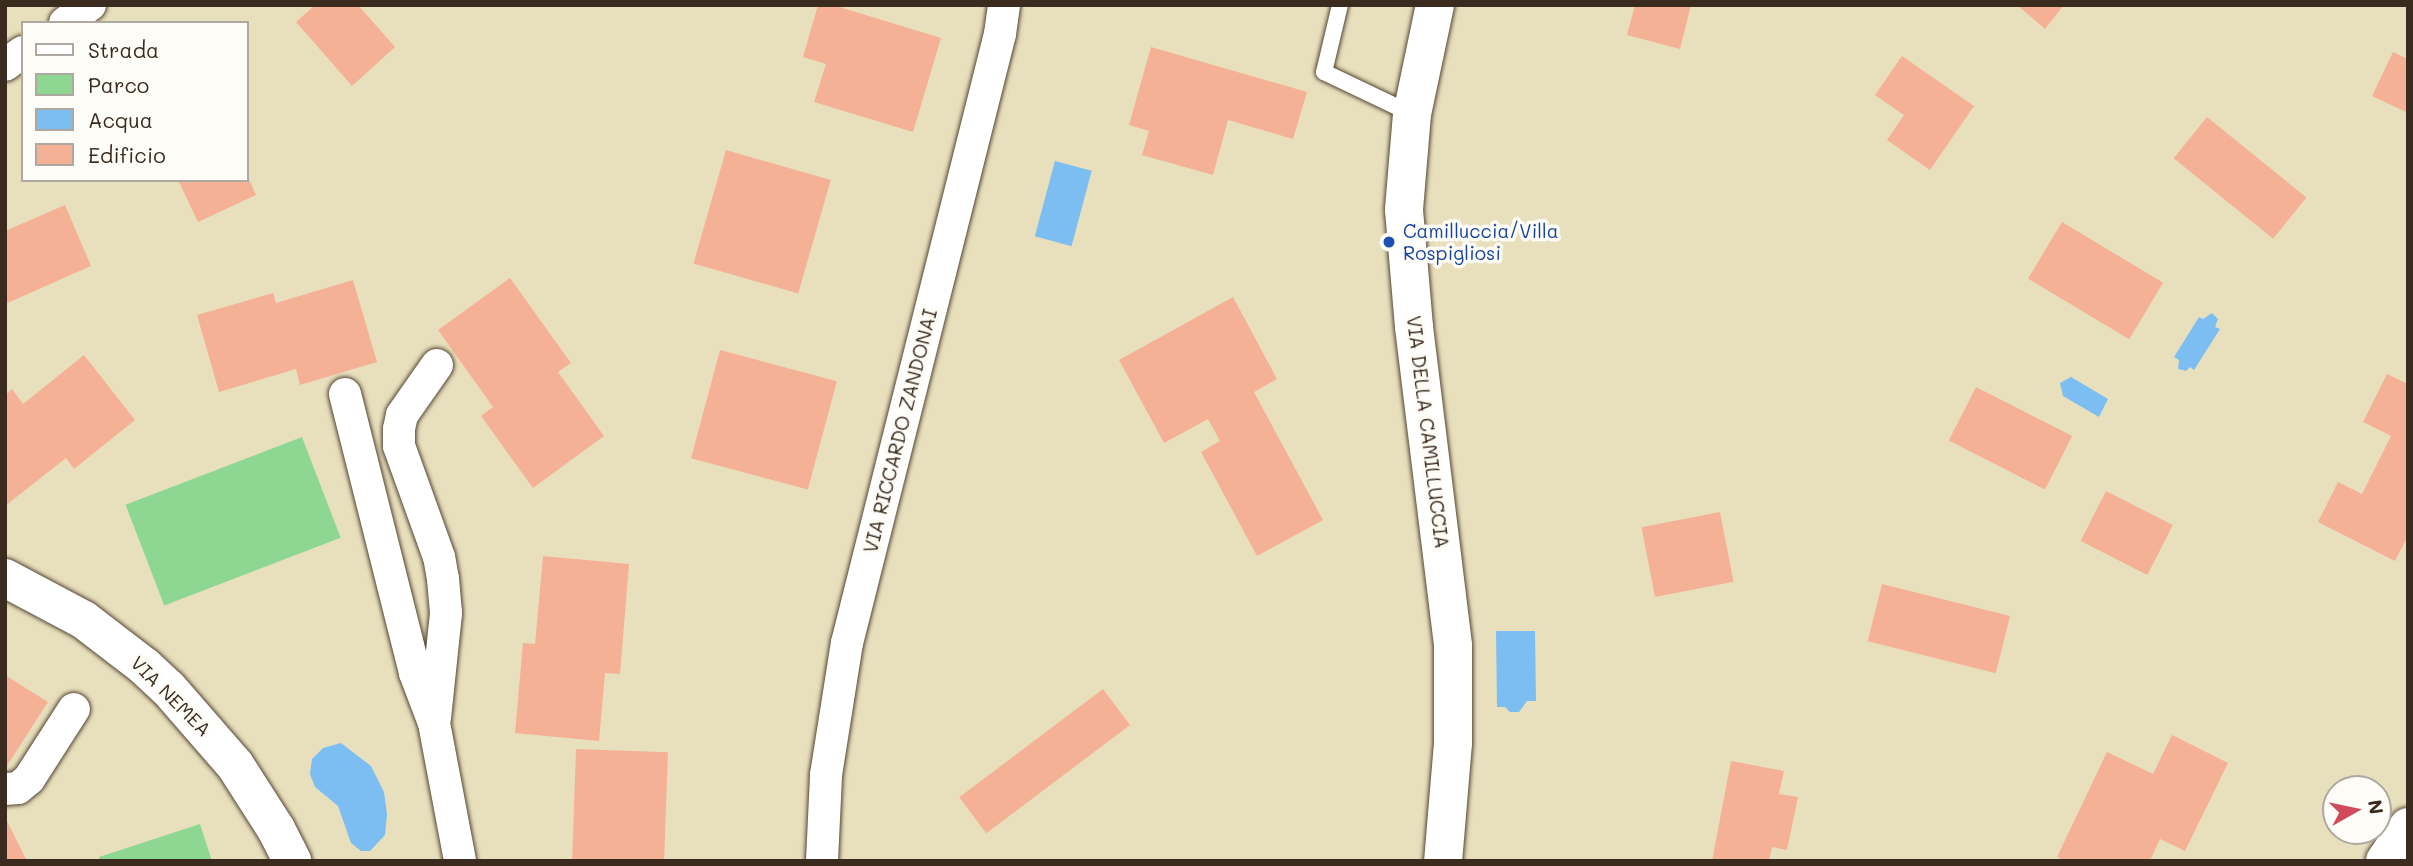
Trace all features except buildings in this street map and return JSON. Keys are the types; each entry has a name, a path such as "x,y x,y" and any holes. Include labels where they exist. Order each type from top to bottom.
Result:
{"main road":[{"name":"VIA DELLA CAMILLUCCIA","path":"1435,5 1412,114 1405,184 1405,235 1455,670 1452,774 1443,861"},
{"name":"VIA NEMEA","path":"5,578 84,620 168,688 235,765 276,829 292,861"},
{"path":"2385,861 2408,827"}],"street":[{"path":"68,21 90,5"},
{"name":"VIA RICCARDO ZANDONAI","path":"822,861 827,775 847,643 1000,34 1004,5"},
{"path":"5,65 21,53"},
{"path":"434,723 444,638 443,579 439,557 399,446 398,429 402,415 437,365"},
{"path":"345,394 415,673 434,723 460,861"},
{"path":"5,789 18,788 29,779 74,709"}],"lane":[{"path":"1340,5 1324,72 1412,114"}],"green space":[{"path":"302,437 341,538 164,606 126,505"},
{"path":"200,824 212,861 100,861 99,857"}],"water":[{"path":"1055,161 1092,171 1072,246 1035,236"},
{"path":"2212,313 2218,319 2215,327 2220,329 2194,370 2190,367 2186,371 2178,369 2179,360 2174,357 2199,317 2203,319"},
{"path":"2071,377 2108,399 2099,417 2063,396 2060,383"},
{"path":"1496,631 1535,631 1536,701 1527,701 1519,712 1497,707"},
{"path":"341,743 371,766 384,792 387,814 385,835 370,851 361,851 351,843 338,806 315,787 310,774 312,759 323,748"}],"place":[{"name":"Camilluccia/Villa Rospigliosi","path":"1389,242"}]}
